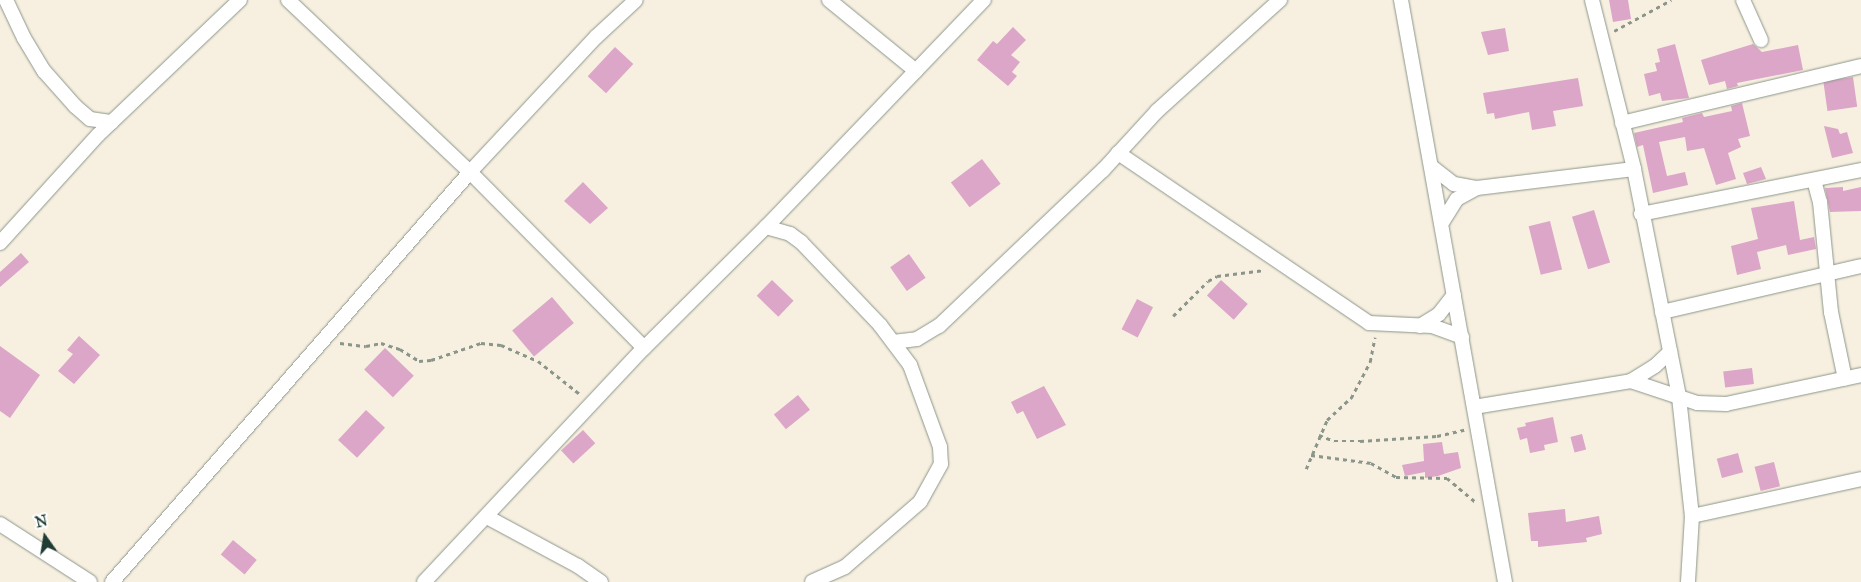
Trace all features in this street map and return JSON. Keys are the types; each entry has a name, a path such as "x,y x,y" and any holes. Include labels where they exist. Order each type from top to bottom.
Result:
{"street":[{"path":"6,0 24,38 44,70 75,106 90,119 112,122"},
{"path":"0,243 112,122 240,0"},
{"path":"288,0 470,172 644,348"},
{"path":"112,582 470,172 596,37 636,0"},
{"path":"830,0 916,70"},
{"path":"424,582 487,517 591,403 766,227 984,0"},
{"path":"893,342 917,339 939,326 1118,153 1157,111 1280,0"},
{"path":"1401,0 1443,221 1454,295 1505,582"},
{"path":"1592,0 1634,169 1641,214 1679,397 1692,516 1688,582"},
{"path":"1743,0 1761,40"},
{"path":"1622,123 1861,66"},
{"path":"1118,153 1370,323 1442,328 1462,337"},
{"path":"1432,167 1454,184 1477,188 1634,169"},
{"path":"1641,214 1861,170"},
{"path":"1814,180 1820,202 1825,272 1845,379"},
{"path":"1443,221 1457,199 1477,188"},
{"path":"766,227 790,234 801,242 893,342 910,365 940,446 941,464 920,502 906,517 845,567 812,582"},
{"path":"1662,312 1825,272 1861,266"},
{"path":"1420,326 1439,314 1454,295"},
{"path":"1474,407 1631,381 1655,366 1670,352"},
{"path":"1631,381 1697,403 1726,404 1861,375"},
{"path":"1692,516 1861,479"},
{"path":"487,517 578,566 601,582"},
{"path":"0,524 90,582"}],"path":[{"path":"1601,36 1671,0"},
{"path":"1173,316 1208,281 1217,276 1289,268"},
{"path":"1306,469 1327,420 1351,398 1370,362 1372,342 1377,335"},
{"path":"324,341 366,346 382,343 400,349 419,361 431,360 481,343 501,345 538,361 591,403"},
{"path":"1319,435 1334,441 1403,439 1455,433 1477,425"},
{"path":"1311,455 1371,463 1396,477 1446,478 1493,517"}],"building":[{"path":"1609,0 1628,0 1631,19 1613,22"},
{"path":"1013,27 1026,40 1011,55 1020,62 1012,72 1017,76 1008,86 977,60 993,41 997,44"},
{"path":"1505,28 1509,51 1488,55 1481,32"},
{"path":"1675,44 1689,98 1662,101 1660,93 1649,96 1644,74 1657,71 1655,63 1660,62 1657,49"},
{"path":"1753,44 1762,52 1798,45 1803,70 1737,83 1738,86 1727,89 1725,81 1709,85 1701,60"},
{"path":"615,47 633,64 606,93 588,76"},
{"path":"1853,77 1857,107 1827,111 1823,81"},
{"path":"1578,78 1583,106 1553,111 1556,126 1532,130 1529,112 1495,119 1494,113 1487,114 1483,93"},
{"path":"1742,103 1750,136 1738,139 1741,147 1728,153 1736,179 1716,185 1704,148 1687,151 1685,137 1659,142 1667,176 1685,172 1688,185 1653,193 1643,145 1637,147 1634,133 1683,122 1682,118 1702,113 1704,117 1732,111 1731,106"},
{"path":"1824,126 1838,129 1840,134 1847,132 1853,153 1832,158"},
{"path":"982,159 1001,184 970,207 951,182"},
{"path":"1761,167 1766,179 1747,184 1743,173"},
{"path":"583,182 608,208 590,224 564,201"},
{"path":"1843,187 1843,191 1861,187 1861,211 1830,212 1825,188"},
{"path":"1794,201 1800,240 1814,237 1816,249 1788,255 1786,245 1757,252 1761,269 1737,275 1731,246 1758,239 1751,208"},
{"path":"1594,210 1610,263 1588,269 1572,217"},
{"path":"1550,221 1562,270 1541,275 1529,226"},
{"path":"21,253 29,262 0,287 0,272"},
{"path":"909,254 926,278 907,291 890,267"},
{"path":"772,280 794,301 778,317 757,296"},
{"path":"1221,280 1248,304 1234,320 1207,296"},
{"path":"552,297 574,323 534,356 512,330"},
{"path":"1137,299 1153,307 1138,337 1122,329"},
{"path":"79,336 100,355 74,384 58,371 73,354 67,350"},
{"path":"0,346 40,375 10,418 0,411"},
{"path":"385,348 414,376 393,397 364,370"},
{"path":"1752,368 1754,384 1725,387 1723,372"},
{"path":"1044,386 1066,425 1037,439 1023,411 1017,414 1011,402"},
{"path":"798,395 810,410 786,429 774,415"},
{"path":"366,410 385,428 357,458 338,440"},
{"path":"1553,417 1558,442 1544,445 1545,450 1530,453 1527,438 1520,440 1517,428 1526,426 1525,423"},
{"path":"583,430 595,443 573,464 561,450"},
{"path":"1582,434 1586,449 1575,453 1570,437"},
{"path":"1442,442 1444,454 1458,452 1461,468 1438,476 1425,478 1425,472 1405,476 1402,465 1424,461 1423,444"},
{"path":"1738,453 1743,472 1722,478 1717,459"},
{"path":"1774,462 1780,486 1761,491 1755,467"},
{"path":"1565,509 1566,522 1599,516 1602,534 1586,538 1587,542 1538,547 1538,541 1531,541 1528,513"},
{"path":"233,540 257,560 245,574 221,555"}]}
